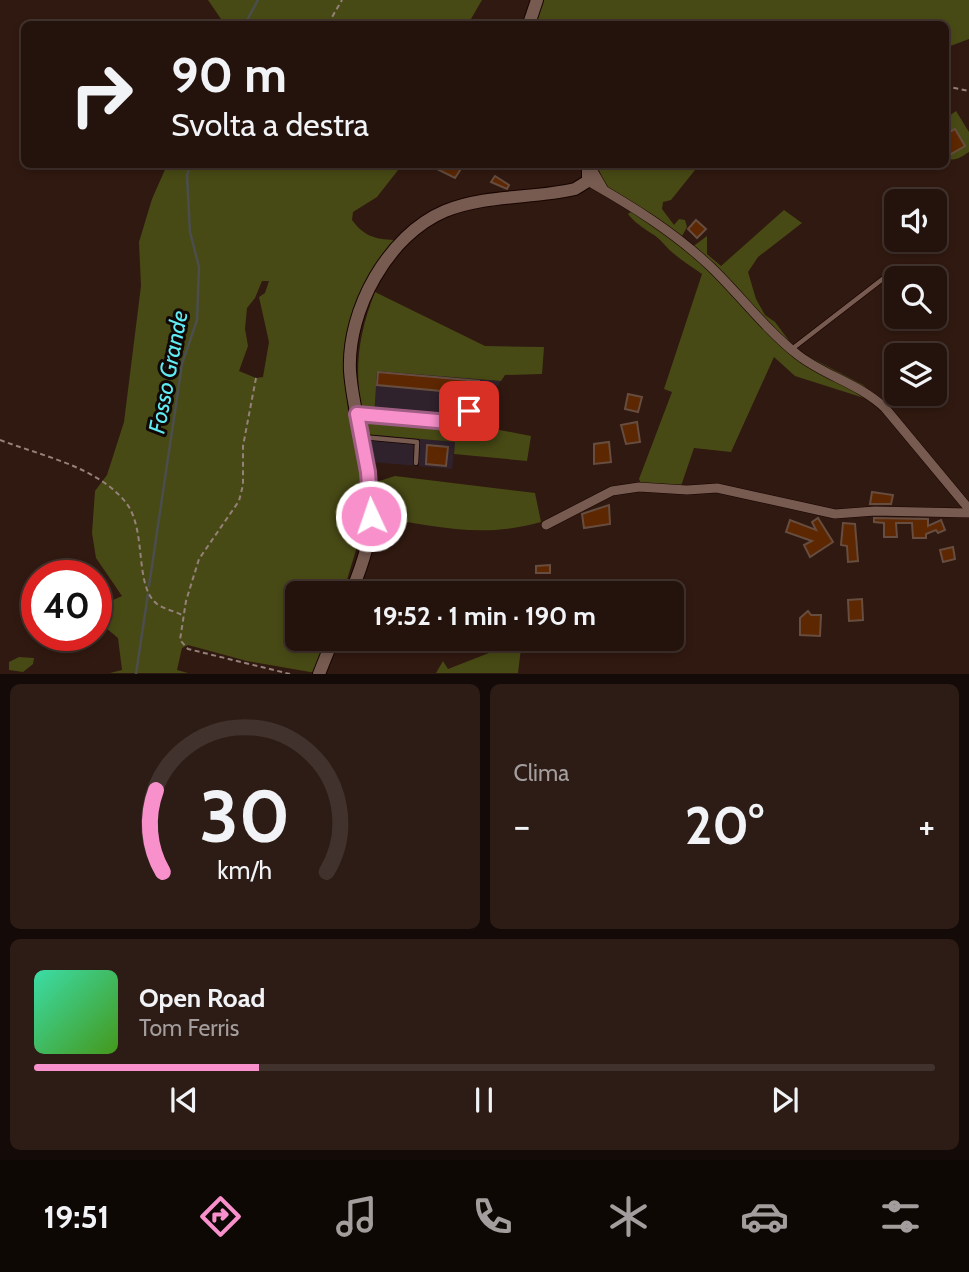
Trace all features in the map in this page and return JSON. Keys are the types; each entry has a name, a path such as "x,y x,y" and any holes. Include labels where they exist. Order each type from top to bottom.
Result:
{"street":[{"path":"530,21 537,0"},
{"path":"588,168 588,181"},
{"path":"591,168 605,191"},
{"path":"570,190 588,181"},
{"path":"588,181 659,224 710,265 792,349 856,385 885,408 969,511"},
{"path":"356,581 366,556 372,502 350,369 353,339 370,283 399,243 429,220 467,204 570,190 605,191"},
{"path":"546,525 612,491 639,486 687,490 717,488 835,514 875,511 969,511"},
{"path":"319,674 328,651"}],"lane":[{"path":"792,349 884,278"},
{"path":"357,414 449,422 465,417 469,411"},
{"path":"361,437 417,442 416,463"}],"path":[{"path":"330,21 342,0"},
{"path":"949,87 969,91"},
{"path":"256,378 243,446 243,485 239,501 199,559 183,615 180,640 188,649 290,674"},
{"path":"0,440 102,479 127,505 140,530 143,578 156,603 183,615"}],"shaded area":[{"path":"208,0 482,0 470,21 220,21"},
{"path":"543,0 969,0 969,39 949,46 949,21 537,21"},
{"path":"956,111 969,132 969,152 957,159 949,158 949,116"},
{"path":"166,168 400,168 377,197 353,212 352,220 365,233 394,240 376,265 361,301 347,392 348,411 363,472 362,530 347,581 285,581 285,651 323,651 316,673 247,661 188,645 182,648 177,670 188,673 110,673 122,670 118,638 112,633 112,602 122,596 112,581 112,560 96,558 92,533 95,491 107,475 124,422 141,286 139,242 152,199","holes":["262,281 269,281 265,293 259,297 269,342 263,377 256,378 239,371 248,346 245,329 247,308 255,298"]},
{"path":"598,168 697,168 671,200 663,202 662,209 674,225 679,219 685,220 687,227 681,238 691,248 707,236 707,254 721,266 784,210 802,223 758,257 748,272 756,299 765,315 775,322 796,350 863,385 884,404 795,376 774,357 731,452 694,448 681,486 641,483 639,479 672,392 664,389 702,274 676,256 660,239 628,214 639,206 605,185"},
{"path":"375,292 485,346 544,347 542,374 505,375 501,381 377,371 374,418 468,424 531,436 527,461 454,454 455,442 365,434 359,396 358,362 363,329"},
{"path":"377,371 501,381 463,426 374,418"},
{"path":"365,434 455,442 452,469 372,462"},
{"path":"395,476 535,493 541,522 498,530 478,530 376,517 376,482"},
{"path":"494,651 521,651 518,673 436,673 443,661 448,669"},
{"path":"19,657 34,658 33,664 23,672 9,670 9,662"}],"building":[{"path":"955,129 965,146 951,154 949,151 949,133"},
{"path":"438,168 461,168 455,178"},
{"path":"495,176 509,185 507,189 491,182"},
{"path":"696,220 706,229 697,238 688,229"},
{"path":"378,372 479,381 479,389 473,388 472,396 463,395 462,402 452,401 452,392 377,385"},
{"path":"628,394 642,397 638,412 625,409"},
{"path":"637,422 640,442 626,444 621,425"},
{"path":"609,442 611,462 594,464 594,444"},
{"path":"427,445 448,447 446,466 426,464"},
{"path":"872,492 893,495 891,504 870,504"},
{"path":"609,505 610,524 584,528 582,514"},
{"path":"818,518 833,542 810,557 804,545 812,541 786,532 790,520 816,530 812,522"},
{"path":"874,518 928,519 928,526 941,520 945,530 926,534 926,538 913,538 912,523 896,523 897,537 884,537 884,523 874,522"},
{"path":"843,523 855,524 858,561 848,562 847,546 841,545"},
{"path":"953,547 955,559 943,562 940,550"},
{"path":"550,565 550,573 536,573 536,566"},
{"path":"862,599 863,620 849,621 848,600"},
{"path":"808,611 811,615 821,615 820,636 800,635 800,618"}],"waterway":[{"name":"Fosso Grande","path":"247,21 258,0"},
{"name":"Fosso Grande","path":"149,586 182,364 197,320 199,267 190,232 187,176 189,168"},
{"name":"Fosso Grande","path":"136,674 148,594"}],"route":[{"path":"371,516 368,472 357,414 449,422 465,417 469,411"}]}
